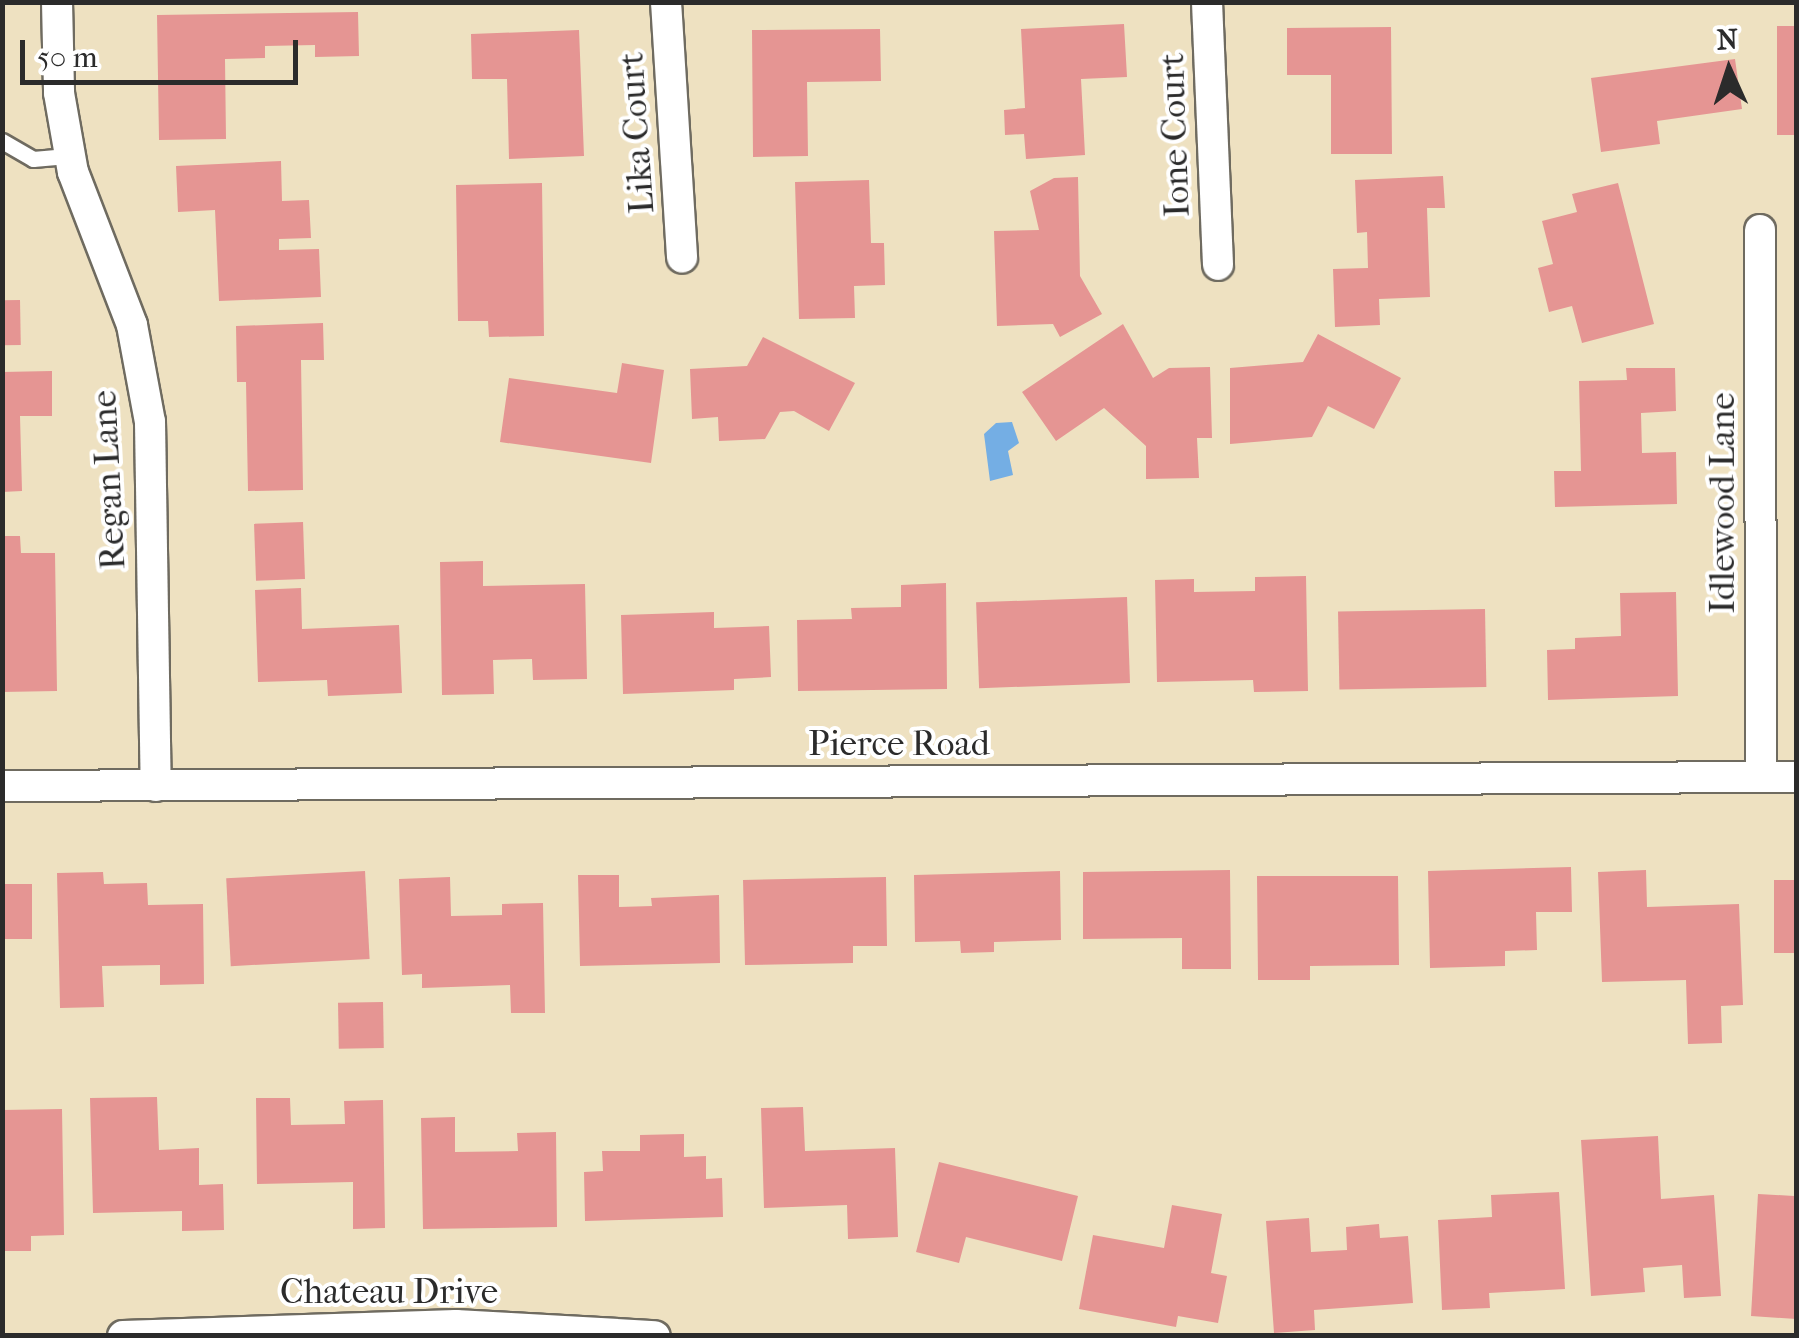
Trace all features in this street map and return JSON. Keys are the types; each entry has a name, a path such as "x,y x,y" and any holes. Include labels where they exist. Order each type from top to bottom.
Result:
{"street":[{"name":"Regan Lane","path":"57,2 59,94 70,156 132,325 150,422 156,786"},
{"name":"Lika Court","path":"666,2 682,258"},
{"name":"Ione Court","path":"1208,2 1218,265"},
{"name":"Idlewood Lane","path":"1760,230 1760,777"},
{"name":"Pierce Road","path":"2,786 1796,777"},
{"name":"Chateau Drive","path":"122,1336 456,1330 655,1336"}],"lane":[{"path":"2,141 32,159 70,156"}],"water":[{"path":"1012,422 1019,443 1008,451 1013,475 990,481 984,434 996,423"}],"building":[{"path":"358,12 359,56 315,57 315,45 265,46 265,58 225,59 226,139 159,140 157,15"},
{"path":"1124,24 1127,77 1081,79 1085,155 1026,159 1024,134 1005,135 1004,110 1025,108 1021,29"},
{"path":"1777,26 1796,26 1796,135 1777,135"},
{"path":"1391,27 1392,154 1331,154 1331,75 1287,75 1287,28"},
{"path":"880,29 881,81 807,82 808,156 753,157 752,30"},
{"path":"579,30 584,156 509,159 507,79 472,79 471,34"},
{"path":"1735,59 1742,109 1657,121 1660,144 1601,152 1591,78"},
{"path":"281,161 282,201 309,200 311,238 279,239 279,250 319,249 321,297 219,301 215,210 178,212 176,166"},
{"path":"1443,176 1445,208 1427,208 1430,297 1379,299 1380,325 1335,327 1333,269 1368,268 1367,232 1357,233 1355,180"},
{"path":"1078,177 1080,276 1102,314 1060,337 1053,324 997,326 994,231 1039,230 1030,191 1054,178"},
{"path":"869,180 871,243 884,243 885,285 854,286 855,318 799,319 795,182"},
{"path":"542,183 544,336 489,337 488,321 458,321 456,185"},
{"path":"1618,183 1654,324 1582,343 1572,306 1549,312 1538,268 1553,264 1542,221 1577,212 1572,194"},
{"path":"2,300 20,300 21,345 3,345"},
{"path":"323,323 324,360 301,360 303,490 248,491 246,382 237,382 236,326"},
{"path":"1123,324 1153,378 1169,368 1210,367 1212,438 1197,438 1199,478 1146,479 1146,446 1104,408 1056,441 1022,392"},
{"path":"1318,334 1401,378 1374,429 1328,406 1312,437 1230,444 1230,368 1303,362"},
{"path":"763,337 855,383 829,431 794,411 780,412 765,439 719,441 718,417 692,419 690,369 747,366"},
{"path":"622,363 664,370 651,463 500,442 509,378 617,393"},
{"path":"1626,368 1675,368 1676,411 1641,413 1642,453 1676,452 1677,504 1555,507 1554,471 1581,471 1579,381 1627,380"},
{"path":"52,371 52,416 20,416 22,491 2,492 2,372"},
{"path":"303,522 305,579 256,581 254,524"},
{"path":"2,536 20,536 21,553 55,553 57,691 2,692"},
{"path":"483,561 483,586 585,584 587,679 533,680 532,659 493,660 494,694 442,695 440,562"},
{"path":"1306,576 1308,691 1254,692 1253,680 1157,682 1155,580 1194,579 1194,592 1255,591 1255,577"},
{"path":"946,583 947,689 798,691 797,620 852,619 851,608 901,607 901,585"},
{"path":"301,588 302,629 399,625 402,693 328,696 327,680 258,682 255,590"},
{"path":"1676,592 1678,696 1548,700 1547,650 1575,649 1575,638 1621,636 1620,593"},
{"path":"1127,597 1130,683 979,688 976,602"},
{"path":"1485,609 1486,687 1339,690 1338,612"},
{"path":"714,612 714,628 769,626 771,677 734,679 734,690 623,694 621,615"},
{"path":"1571,867 1572,912 1536,912 1537,950 1505,951 1505,966 1430,968 1428,871"},
{"path":"1230,870 1231,969 1182,969 1182,938 1083,939 1083,872"},
{"path":"1646,870 1647,907 1739,904 1743,1005 1721,1006 1722,1043 1688,1044 1686,980 1602,982 1598,872"},
{"path":"365,871 370,959 231,966 226,878"},
{"path":"1060,871 1061,940 994,942 994,952 961,953 960,941 915,942 914,875"},
{"path":"103,872 104,884 147,883 148,905 203,904 204,984 160,985 160,965 102,966 104,1007 60,1008 57,873"},
{"path":"578,875 619,875 619,907 652,906 651,898 719,895 720,963 580,966"},
{"path":"1257,876 1398,876 1399,965 1310,966 1310,980 1258,980"},
{"path":"450,877 451,916 502,915 502,904 543,903 545,1013 511,1013 510,985 422,988 422,974 402,975 399,879"},
{"path":"886,877 887,946 853,946 853,963 745,965 743,880"},
{"path":"1774,880 1796,880 1796,953 1774,953"},
{"path":"2,884 32,884 32,939 2,939"},
{"path":"383,1002 384,1048 339,1049 338,1003"},
{"path":"157,1097 159,1150 199,1148 199,1185 223,1184 224,1230 182,1231 182,1211 93,1213 90,1098"},
{"path":"256,1098 290,1098 291,1125 345,1124 344,1101 383,1100 385,1228 353,1229 353,1182 257,1184"},
{"path":"803,1107 805,1151 895,1148 898,1237 848,1239 847,1205 764,1208 761,1108"},
{"path":"62,1109 64,1235 31,1236 31,1251 2,1251 3,1110"},
{"path":"455,1117 455,1152 518,1151 517,1133 556,1132 557,1227 423,1229 421,1118"},
{"path":"684,1134 684,1157 706,1156 706,1179 722,1178 723,1217 585,1221 584,1172 603,1171 602,1151 640,1151 640,1135"},
{"path":"1658,1136 1661,1199 1714,1195 1721,1296 1684,1298 1682,1265 1643,1268 1645,1292 1591,1296 1581,1140"},
{"path":"939,1162 1078,1196 1062,1261 966,1237 959,1263 916,1252"},
{"path":"1559,1192 1565,1289 1489,1293 1490,1308 1442,1310 1438,1220 1492,1217 1491,1195"},
{"path":"1758,1194 1794,1196 1796,1319 1751,1316"},
{"path":"1172,1205 1222,1214 1211,1273 1227,1276 1218,1323 1178,1316 1176,1327 1079,1309 1093,1235 1164,1248"},
{"path":"1309,1218 1311,1252 1347,1250 1346,1227 1379,1224 1380,1238 1408,1236 1413,1303 1314,1310 1315,1330 1274,1333 1266,1221"}]}
